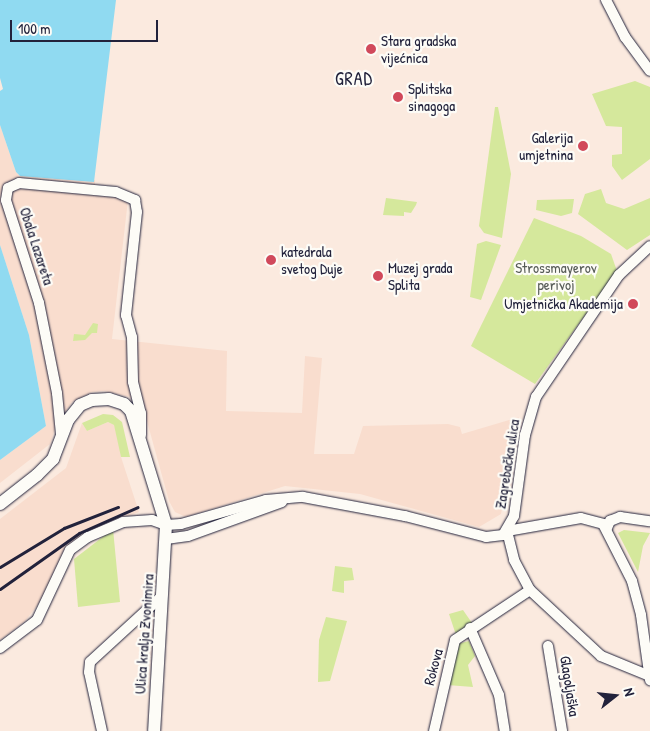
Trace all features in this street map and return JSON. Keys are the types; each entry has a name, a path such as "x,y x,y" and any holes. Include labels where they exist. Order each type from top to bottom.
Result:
{"main road":[{"name":"Ulica kralja Zvonimira","path":"60,445 72,414 84,403 97,399 114,400 128,407 141,435 166,525 154,731"},
{"path":"0,504 37,476 60,445"}],"street":[{"path":"606,0 633,49 650,71"},
{"name":"Obala Lazareta","path":"60,445 60,413 43,321 30,269 7,203 6,191 13,184 26,183 127,194 136,203 126,315 132,336 133,382 141,413 141,435"},
{"name":"Zagrebačka ulica","path":"0,648 37,620 66,554 74,546 123,522 152,520 166,525 191,522 266,500 290,499 333,502 490,537 507,531 514,516 525,435 536,396 619,275 650,246"},
{"name":"Zagrebačka ulica","path":"166,539 216,527 290,499"},
{"path":"607,528 610,521 620,517 650,521"},
{"path":"581,518 598,520 607,528 628,570 637,598 650,677 601,656 530,590 514,560 507,531 581,518"},
{"name":"Rokova","path":"434,731 455,640 470,628 530,590"},
{"path":"102,731 89,672 90,662 162,596"},
{"path":"470,628 499,695 505,731"},
{"name":"Glagoljaška","path":"548,646 562,731"}],"shaded area":[{"path":"0,125 16,172 20,176 95,180 95,187 129,191 112,339 227,351 226,411 302,413 305,356 322,358 314,454 354,454 363,426 448,424 460,427 462,434 519,417 501,514 479,527 360,494 285,486 186,517 175,512 169,501 145,414 130,397 104,391 92,392 72,402 56,426 50,444 0,483 0,460 46,426 29,335 0,245"},
{"path":"108,422 114,425 119,438 121,457 139,512 118,520 70,545 61,556 46,594 25,621 0,640 0,519 66,468 82,423 87,431"}],"green space":[{"path":"635,81 650,87 650,159 622,180 612,166 612,155 622,154 622,127 606,126 592,94"},
{"path":"495,107 498,107 511,174 502,238 484,233 479,226"},
{"path":"601,189 606,203 624,209 650,198 650,235 627,250 578,214 585,194"},
{"path":"386,198 417,202 411,213 404,212 404,216 383,215"},
{"path":"574,199 572,213 561,216 536,210 537,200"},
{"name":"Strossmayerov perivoj","path":"534,218 581,236 611,254 617,271 535,384 471,346"},
{"path":"486,241 501,245 481,300 470,297 477,244"},
{"path":"93,323 98,324 97,333 92,333 85,340 73,341 74,334 85,335"},
{"path":"103,414 113,415 122,422 130,457 121,457 114,425 108,422 87,431 82,423"},
{"path":"113,529 120,602 78,607 74,559"},
{"path":"624,530 650,533 643,546 638,572 618,533"},
{"path":"335,566 352,568 354,580 344,581 344,593 332,591"},
{"path":"463,610 472,623 456,635 449,614"},
{"path":"326,617 347,621 330,681 318,682 319,640"},
{"path":"469,641 475,656 468,665 473,687 447,685 457,644"}],"water":[{"path":"0,0 116,0 94,182 20,176 16,172 0,125 0,91 3,89 0,78"},
{"path":"0,245 29,335 46,426 0,460"}],"railway":[{"path":"0,567 64,528 118,507"},
{"path":"0,589 79,533 138,507"}],"place":[{"name":"Stara gradska vijećnica","path":"371,49"},
{"name":"Splitska sinagoga","path":"398,97"},
{"name":"Galerija umjetnina","path":"583,146"},
{"name":"katedrala svetog Duje","path":"271,260"},
{"name":"Muzej grada Splita","path":"378,276"},
{"name":"Umjetnička Akademija","path":"633,304"}],"district":[{"name":"GRAD","path":"354,79"}]}
